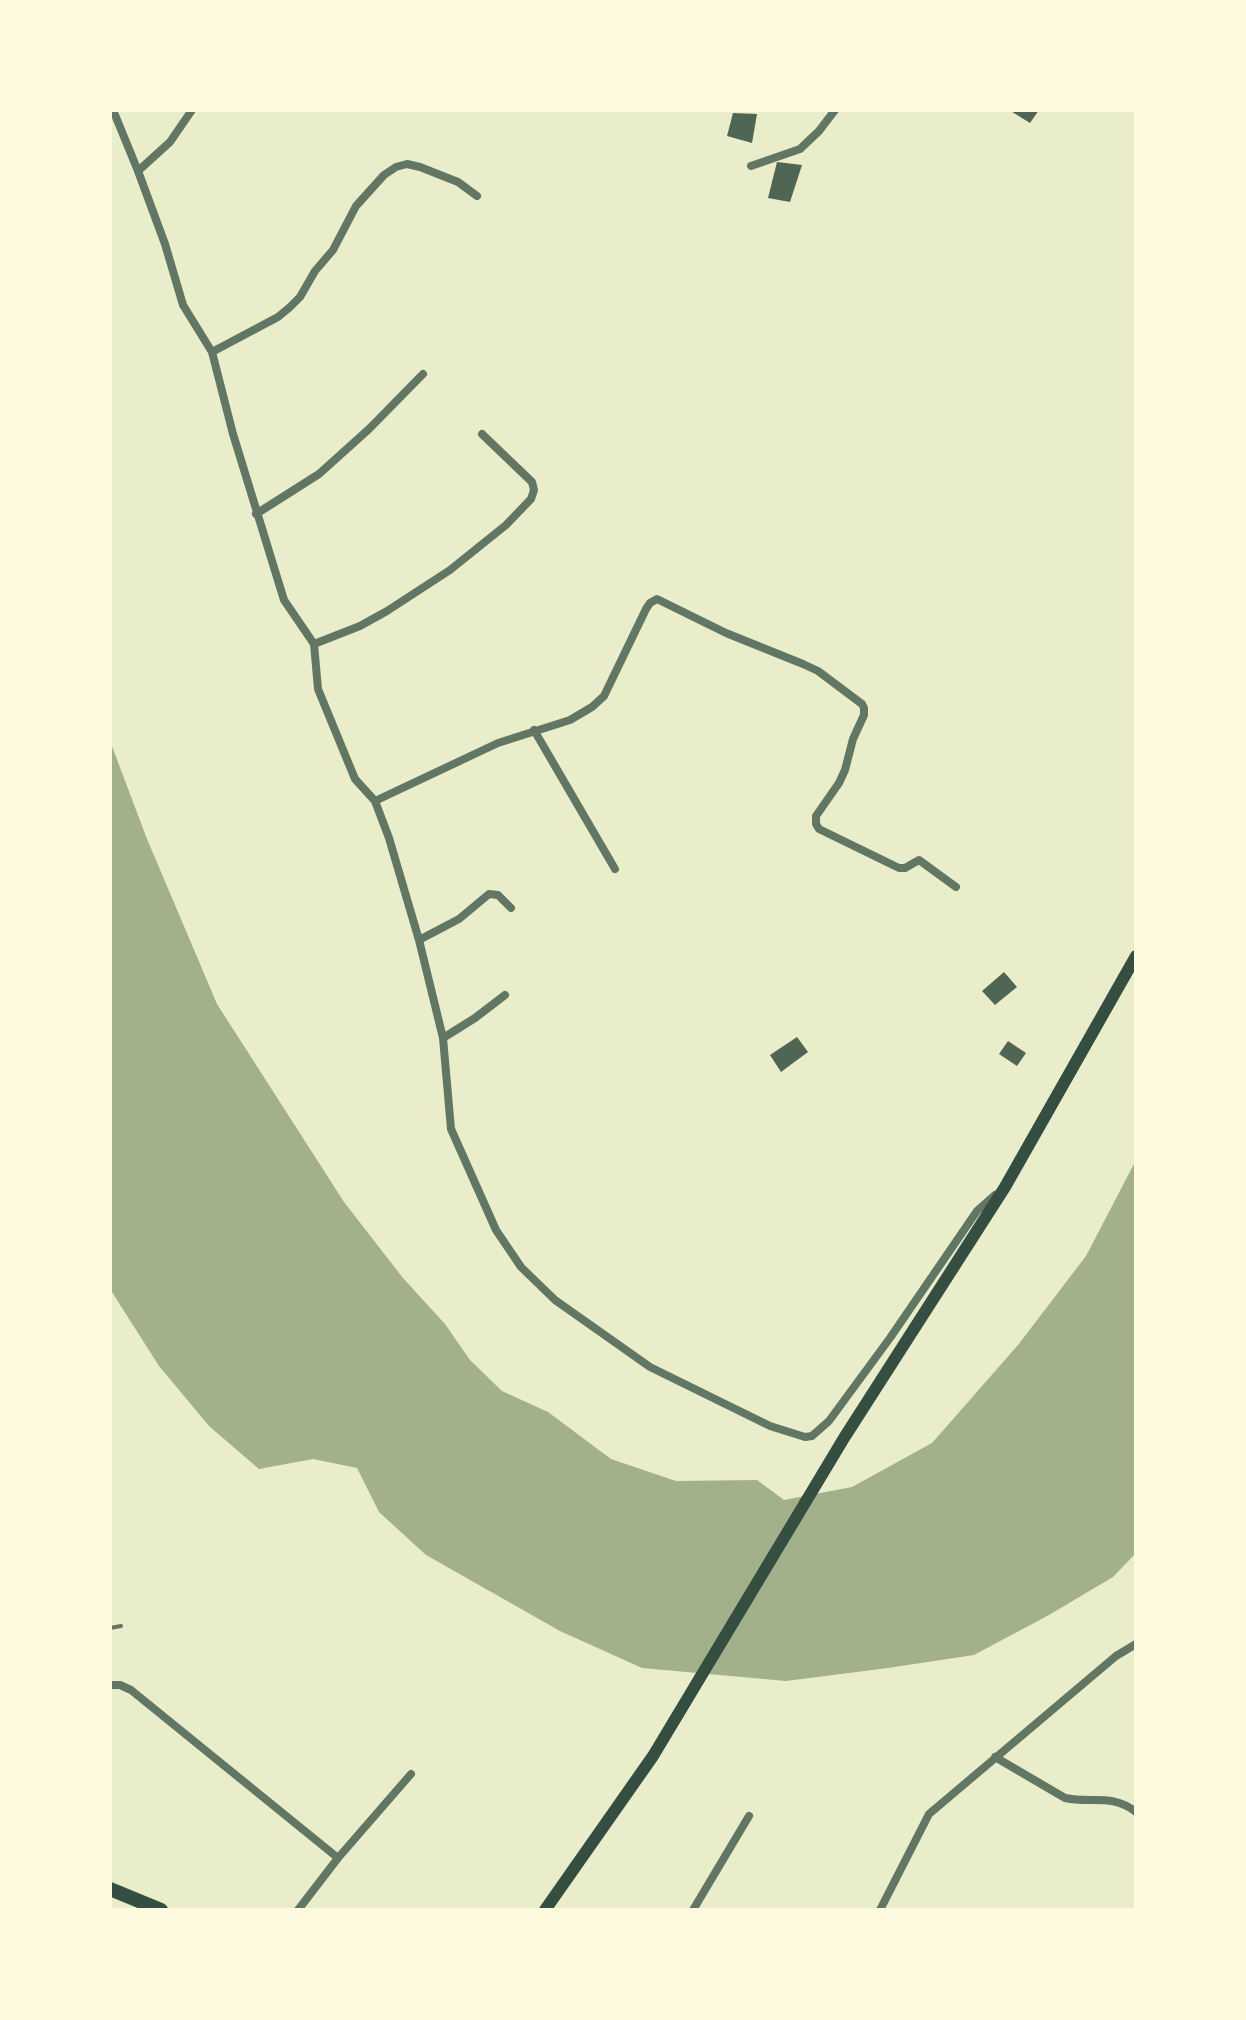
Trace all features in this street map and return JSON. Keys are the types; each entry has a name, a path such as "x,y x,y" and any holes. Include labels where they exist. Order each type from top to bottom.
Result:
{"highway":[{"path":"110,1889 161,1910"}],"main road":[{"path":"545,1910 653,1756 844,1438 1005,1187 1136,956"}],"street":[{"path":"113,110 165,244 183,305 212,352 256,514 284,600 314,644 318,689 355,779 375,801 389,838 443,1038 451,1129 496,1230 521,1267 555,1300 650,1367 770,1426 805,1437 812,1436 829,1421 890,1338 977,1211 1005,1187"},
{"path":"138,171 170,142 192,110"},
{"path":"751,166 800,149 835,110"},
{"path":"212,352 278,317 300,297 315,271 333,250 356,206 384,175 396,167 407,164 420,167 458,182 477,196"},
{"path":"256,514 319,474 423,374"},
{"path":"314,644 360,626 450,570 506,525 531,499 534,490 532,482 482,434"},
{"path":"375,801 498,743 579,716 604,696 646,609 653,600 663,601 726,633 818,671 862,704 864,715 853,739 845,770 816,816 816,824 819,829 899,868 919,860 956,887"},
{"path":"534,730 615,869"},
{"path":"419,940 459,919 489,894 498,895 511,908"},
{"path":"443,1038 505,995"},
{"path":"880,1910 929,1814 1116,1656 1136,1644"},
{"path":"110,1685 131,1690 338,1858"},
{"path":"995,1757 1065,1798 1115,1800 1136,1812"},
{"path":"298,1910 338,1858 411,1774"},
{"path":"693,1910 749,1816"}],"lane":[{"path":"110,1628 121,1626"}],"shaded area":[{"path":"110,741 147,839 217,1004 344,1202 403,1278 445,1324 470,1360 502,1391 548,1412 611,1459 676,1481 757,1480 784,1500 852,1487 932,1443 1018,1345 1086,1256 1136,1160 1136,1553 1113,1577 974,1655 786,1681 642,1668 560,1631 426,1555 379,1512 357,1468 313,1459 259,1469 209,1426 159,1366 110,1289"}],"building":[{"path":"1009,110 1039,110 1030,123"},
{"path":"733,113 757,114 752,143 727,136"},
{"path":"777,162 802,165 790,202 768,198"},
{"path":"1004,972 1017,987 995,1005 982,991"},
{"path":"797,1037 808,1052 781,1072 770,1055"},
{"path":"1008,1041 1026,1053 1017,1066 999,1054"}]}
